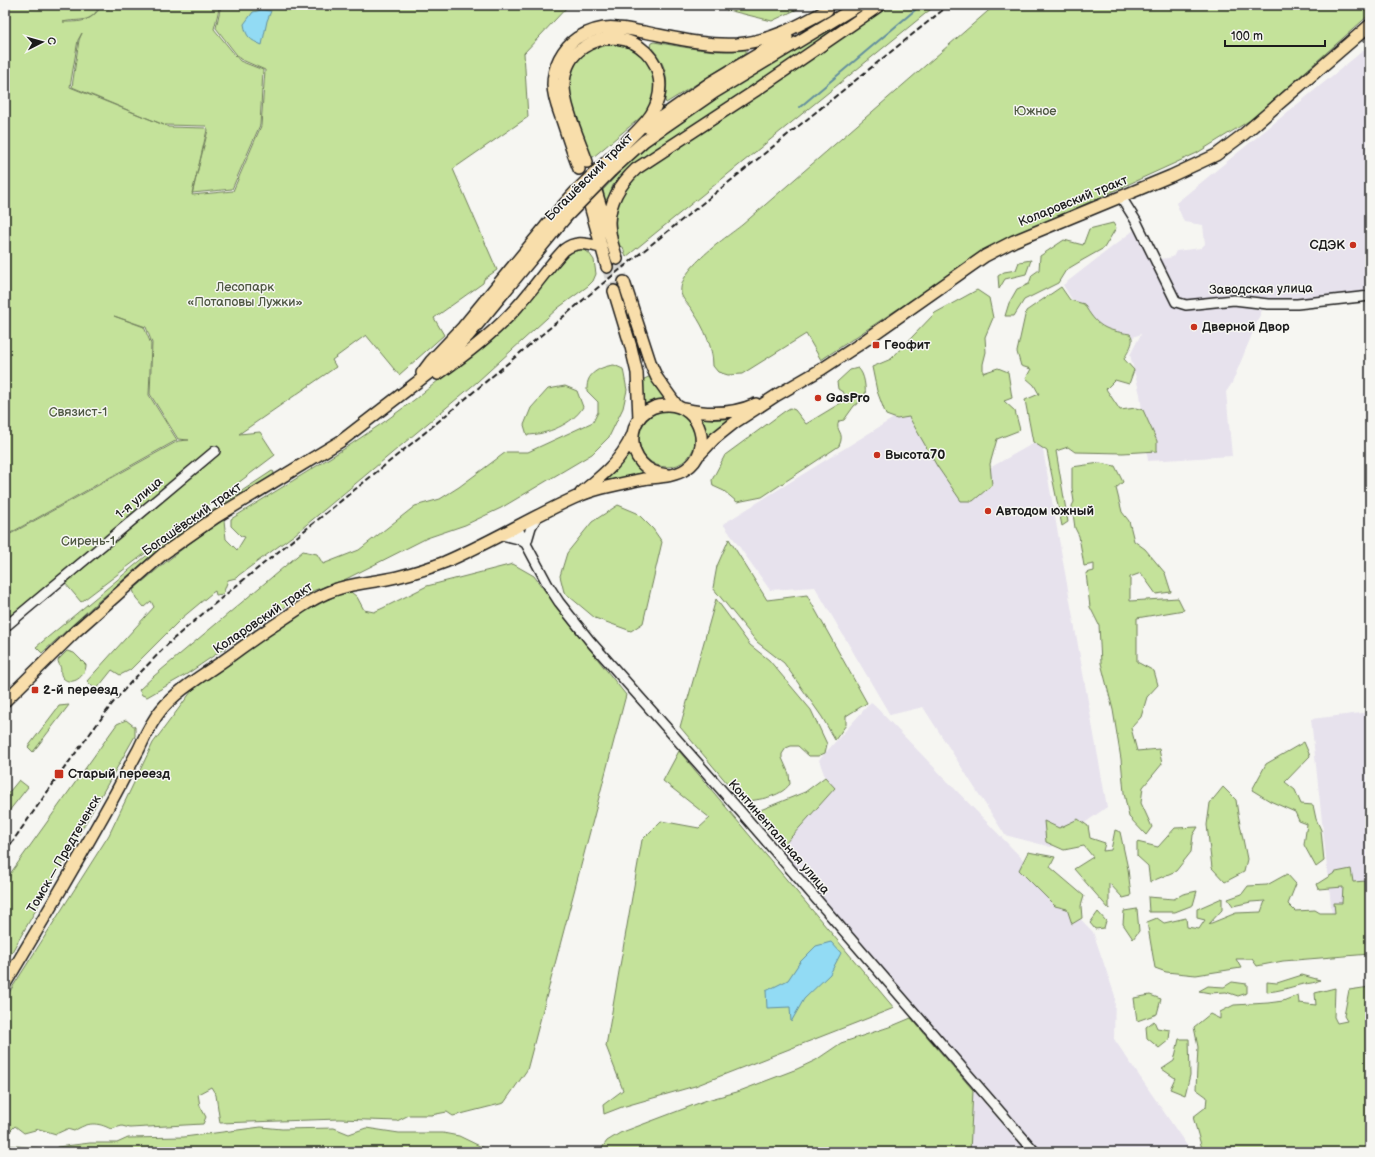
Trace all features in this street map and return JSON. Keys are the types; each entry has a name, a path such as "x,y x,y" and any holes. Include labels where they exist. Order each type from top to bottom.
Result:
{"main road":[{"name":"Богашёвский тракт","path":"5,701 75,632 163,554 216,517 341,441 414,384 431,361 463,327 563,213 577,190 692,107 858,5"},
{"path":"607,267 609,222 613,202 622,184 636,169 755,91 880,5"},
{"name":"Богашёвский тракт","path":"607,167 620,149 681,102 831,8"},
{"path":"620,149 652,114 659,94 660,83 658,72 654,63 643,50 628,40 610,38 590,43 574,56 568,65 564,85 583,165 557,106 553,85 558,60 574,40 585,33 598,29 618,28 700,42 739,44 778,35 831,8"},
{"name":"Коларовский тракт","path":"697,457 722,432 777,395 822,369 857,346 985,256 1014,241 1171,176 1216,155 1244,134 1370,25"},
{"path":"596,191 607,246"},
{"path":"589,202 607,246 617,259"},
{"path":"414,384 438,374 488,336 518,305 558,256 570,245 584,243 607,246"},
{"path":"624,282 651,365 660,382 680,408"},
{"path":"614,291 631,347 637,373 639,419"},
{"name":"Коларовский тракт","path":"680,408 699,413 721,413 751,406 777,395"},
{"path":"665,405 680,408 693,416 697,421 701,433 701,446 697,457 689,467 668,475 627,482 576,497 616,463 625,451 639,419 648,411 665,405"},
{"path":"632,436 635,454 642,464 656,473 668,475"},
{"name":"Коларовский тракт","path":"157,716 170,701 186,688 256,637 320,596 350,585 398,577 445,562 537,518 576,497"},
{"name":"Томск — Предтеченск","path":"5,984 66,882 157,716"}],"street":[{"name":"Заводская улица","path":"1121,197 1136,221 1176,302 1180,304 1186,305 1234,300 1268,304 1297,304 1370,296"},
{"name":"1-я улица","path":"5,627 215,451"},
{"path":"502,535 519,539 526,544 531,527 537,518"},
{"name":"Континентальная улица","path":"518,527 526,544 560,602 590,641 741,812 1035,1152"}],"shaded area":[{"path":"1370,45 1370,293 1297,301 1254,299 1244,296 1188,302 1179,296 1161,259 1173,257 1176,251 1201,248 1205,244 1203,225 1184,222 1176,203"},
{"path":"1134,230 1168,295 1176,306 1234,305 1262,310 1232,383 1226,392 1232,456 1148,461 1140,394 1130,355 1141,334 1107,347 1083,318 1063,285"},
{"path":"908,409 954,488 1041,439 1107,807 1051,847 1005,835 923,707 890,715 815,587 770,590 723,524"},
{"path":"871,702 1093,932 1115,996 1114,1039 1190,1150 1187,1152 1041,1152 779,850 835,788 825,777 819,760"},
{"path":"1370,712 1370,929 1334,933 1311,719"},
{"path":"973,1090 1027,1152 970,1152"}],"green space":[{"path":"5,5 100,5 93,16 101,7 109,9 110,5 220,5 214,29 240,61 263,70 260,125 232,189 192,193 192,195 233,191 261,126 265,70 240,59 216,28 221,5 569,5 524,53 528,117 453,169 497,270 484,279 483,283 434,318 444,335 399,375 366,335 332,360 336,367 239,434 260,432 275,455 81,602 60,577 5,624 5,537 178,441 189,440 178,439 150,394 152,343 146,327 114,316 144,327 151,344 149,395 177,440 5,536","holes":["89,18 85,20 75,22 63,22 84,20","82,33 79,40 72,87 164,125 70,87 78,40","165,125 206,126 208,130 197,173 207,130 205,128 168,127"]},
{"path":"707,5 806,5 772,21"},
{"path":"887,5 936,5 626,257 623,247 619,246 616,232 617,209 626,190 642,172 653,163 841,39"},
{"name":"Южное","path":"995,5 1370,5 1370,14 1252,119 1197,153 991,247 821,360 806,334 742,374 728,375 718,372 713,366 710,345 704,331 693,311 683,298 681,289 684,279 692,268 713,247 742,225"},
{"path":"859,13 836,31 646,156 622,175 613,185 606,204 603,190 629,162 648,146 718,97 851,16"},
{"path":"654,42 711,51 746,50 746,53 666,103 667,84 665,71 660,59 650,46 651,43"},
{"path":"602,44 626,44 645,58 650,66 655,84 654,93 647,112 592,158 576,119 570,90 570,77 575,64 583,54"},
{"path":"1113,223 1116,228 1104,248 1066,270 1058,283 1024,300 1014,316 1005,316 1009,303 1017,289 1029,284 1032,275 1039,270 1040,256 1064,240 1083,245 1089,229"},
{"path":"581,248 589,253 594,260 596,274 593,281 588,286 558,308 477,382 294,535 236,578 228,580 223,594 216,595 215,591 182,618 130,670 120,675 112,670 96,690 87,681 154,607 151,601 144,607 136,598 133,590 188,544 224,520 226,539 237,550 245,537 241,536 231,526 231,519 344,449 414,400 504,328 569,251"},
{"path":"1031,260 1026,274 1005,279 999,289 998,276 1004,272 1016,270 1019,262"},
{"path":"1061,287 1070,300 1084,304 1093,318 1102,326 1114,331 1130,334 1132,337 1132,343 1124,359 1134,370 1129,384 1115,380 1106,389 1120,410 1136,408 1143,410 1157,441 1157,451 1123,453 1075,452 1068,447 1056,451 1068,522 1062,526 1047,451 1033,442 1025,400 1039,394 1034,385 1026,378 1031,369 1021,366 1017,352 1026,311"},
{"path":"977,290 989,298 993,318 985,337 986,352 983,364 983,373 998,368 1008,372 1012,398 1004,401 1015,411 1020,430 997,439 990,464 992,485 973,501 961,501 937,466 909,417 897,419 886,415 877,391 872,367 891,359 935,313"},
{"path":"614,365 623,369 627,390 623,408 609,437 592,454 501,508 465,525 427,538 344,580 315,590 288,605 187,674 147,697 142,695 139,690 154,676 303,551 317,554 323,564 359,550 415,506 440,499 459,487 506,452 528,452 593,422 598,412 598,402 587,391 588,381 592,374 598,370"},
{"path":"858,368 864,378 865,398 854,406 844,420 839,421 838,427 841,434 841,441 839,446 762,497 737,502 724,491 713,486 712,480 725,455 785,411 790,408 795,410 806,424 844,401 846,397 844,393 838,389 837,382 850,370"},
{"path":"651,376 665,399 655,401 643,408 644,397 642,380"},
{"path":"565,386 577,391 583,407 579,413 573,419 550,431 527,435 524,425 531,408 548,389"},
{"path":"667,411 678,413 687,419 693,428 695,439 693,450 687,459 678,465 667,467 656,465 647,459 641,450 639,439 641,428 647,419 656,413"},
{"path":"731,416 732,418 719,427 707,439 701,418 718,419"},
{"path":"628,450 634,462 644,473 617,479 600,486"},
{"path":"1100,463 1115,466 1123,482 1116,488 1122,512 1129,521 1134,541 1145,549 1165,573 1171,592 1156,594 1141,573 1130,577 1130,601 1178,598 1184,610 1137,618 1137,662 1154,671 1158,685 1147,697 1141,717 1131,728 1137,751 1159,749 1162,764 1143,787 1141,803 1152,827 1146,835 1129,817 1124,793 1121,759 1113,710 1101,663 1099,625 1090,607 1086,573 1094,571 1094,564 1084,566 1079,536 1075,528 1072,506 1074,502 1072,467"},
{"path":"272,471 274,472 273,476 177,537 152,555 42,653 36,647 157,547"},
{"path":"618,505 637,513 653,529 662,542 643,623 631,631 595,618 564,592 560,576 567,553 592,522"},
{"path":"729,539 767,600 807,595 867,703 846,716 846,725 835,740 822,717 784,663 757,642 713,588 717,566"},
{"path":"513,564 534,576 561,613 626,695 527,1070 504,1103 453,1116 447,1112 431,1115 409,1115 397,1121 339,1119 220,1123 216,1095 211,1087 198,1094 200,1106 206,1117 203,1124 130,1128 122,1126 111,1129 101,1125 92,1124 74,1131 67,1129 56,1134 39,1129 24,1133 15,1126 11,1130 5,1132 5,999 109,835 153,743 194,688 298,615 339,594 351,592 357,597 364,610 374,612 427,586"},
{"path":"716,599 750,645 769,660 811,710 827,744 825,753 818,756 809,756 798,746 786,748 782,754 782,758 789,774 790,784 786,789 775,795 762,799 743,802 680,727"},
{"path":"67,651 74,653 86,665 84,673 74,681 67,680 61,675 61,668 58,660"},
{"path":"69,705 33,752 28,747 59,706"},
{"path":"126,720 135,727 135,736 5,964 5,881 117,724"},
{"path":"1304,742 1310,756 1285,782 1295,790 1301,804 1313,805 1316,819 1321,830 1324,861 1316,867 1304,845 1307,824 1299,821 1295,812 1270,801 1252,790 1266,764"},
{"path":"679,751 894,1008 695,1086 622,1107 604,1114 603,1105 623,1090 606,1046 642,840 661,821 699,828 710,818 663,781"},
{"path":"825,777 835,788 783,846 753,813 805,792"},
{"path":"19,780 28,787 5,816 5,797"},
{"path":"1223,787 1236,800 1247,859 1244,872 1225,882 1212,868 1207,825 1210,803"},
{"path":"1078,819 1088,826 1090,838 1105,843 1103,851 1111,850 1115,830 1120,832 1128,869 1131,896 1123,898 1109,883 1109,909 1074,869 1093,857 1084,846 1064,850 1046,842 1044,821 1059,828"},
{"path":"1198,827 1193,835 1191,852 1176,871 1150,882 1148,866 1137,856 1137,842 1158,847 1175,828"},
{"path":"1028,852 1055,857 1050,867 1084,896 1081,906 1082,918 1072,924 1067,909 1055,906 1019,870"},
{"path":"1369,864 1370,954 1283,961 1257,966 1252,959 1236,959 1241,968 1196,975 1166,972 1155,968 1147,922 1157,918 1164,923 1186,918 1187,927 1199,929 1205,920 1197,918 1197,909 1222,898 1222,910 1209,924 1236,913 1261,912 1265,901 1233,906 1228,899 1242,894 1248,886 1267,885 1287,874 1296,884 1288,904 1295,911 1315,910 1320,913 1335,913 1334,903 1342,903 1343,887 1319,889 1317,884 1336,872 1351,869 1353,882 1366,881"},
{"path":"1197,891 1193,905 1175,912 1149,912 1148,897 1174,899 1183,894"},
{"path":"1137,909 1139,931 1133,939 1123,924 1124,911"},
{"path":"1098,912 1106,921 1104,928 1095,929 1090,923"},
{"path":"1302,975 1320,980 1267,992 1267,982 1277,983"},
{"path":"1232,982 1247,984 1247,993 1238,996 1226,992 1210,993 1199,991 1208,986 1224,987"},
{"path":"1370,987 1370,1152 1203,1152 1193,1117 1206,1107 1207,1097 1196,1089 1198,1047 1194,1027 1210,1014 1220,1019 1220,1012 1234,1005 1283,1001 1298,995 1299,1003 1316,1005 1315,993 1335,988 1334,1017 1337,1023 1347,1021 1344,1016 1349,990"},
{"path":"1150,995 1161,999 1157,1014 1137,1021 1134,998"},
{"path":"911,1018 973,1090 970,1152 599,1152 607,1141 620,1133 707,1100 737,1092 797,1069 816,1060 841,1043"},
{"path":"1154,1021 1157,1028 1170,1030 1169,1040 1159,1048 1147,1038 1146,1027"},
{"path":"1179,1039 1189,1039 1190,1075 1185,1095 1170,1089 1175,1078 1162,1069 1174,1061"},
{"path":"261,1127 282,1129 334,1128 349,1134 366,1128 399,1133 443,1133 459,1136 488,1150 488,1152 53,1152 57,1147 90,1143 117,1143 128,1138 184,1137"},
{"path":"5,1145 38,1148 45,1152 5,1152"}],"water":[{"path":"261,10 271,11 267,21 262,45 249,38 244,24 253,12"},
{"path":"831,942 841,953 830,974 804,999 791,1022 790,1007 767,1008 766,991 788,980 800,962 816,946"}],"waterway":[{"path":"800,107 921,5"}],"tunnel":[{"path":"617,259 624,282"},
{"path":"607,267 614,291"}],"railway":[{"path":"5,852 112,704 172,640 225,595 427,431 601,285 949,5"}],"place":[{"name":"СДЭК","path":"1353,245"},
{"name":"Дверной Двор","path":"1194,327"},
{"name":"Геофит","path":"876,345"},
{"name":"GasPro","path":"818,398"},
{"name":"Высота70","path":"877,455"},
{"name":"Автодом южный","path":"988,511"},
{"name":"2-й переезд","path":"35,690"},
{"name":"Старый переезд","path":"59,774"}],"park label":[{"name":"Лесопарк «Потаповы Лужки»","path":"245,294"},
{"name":"Связист-1","path":"78,412"},
{"name":"Сирень-1","path":"88,541"}]}
